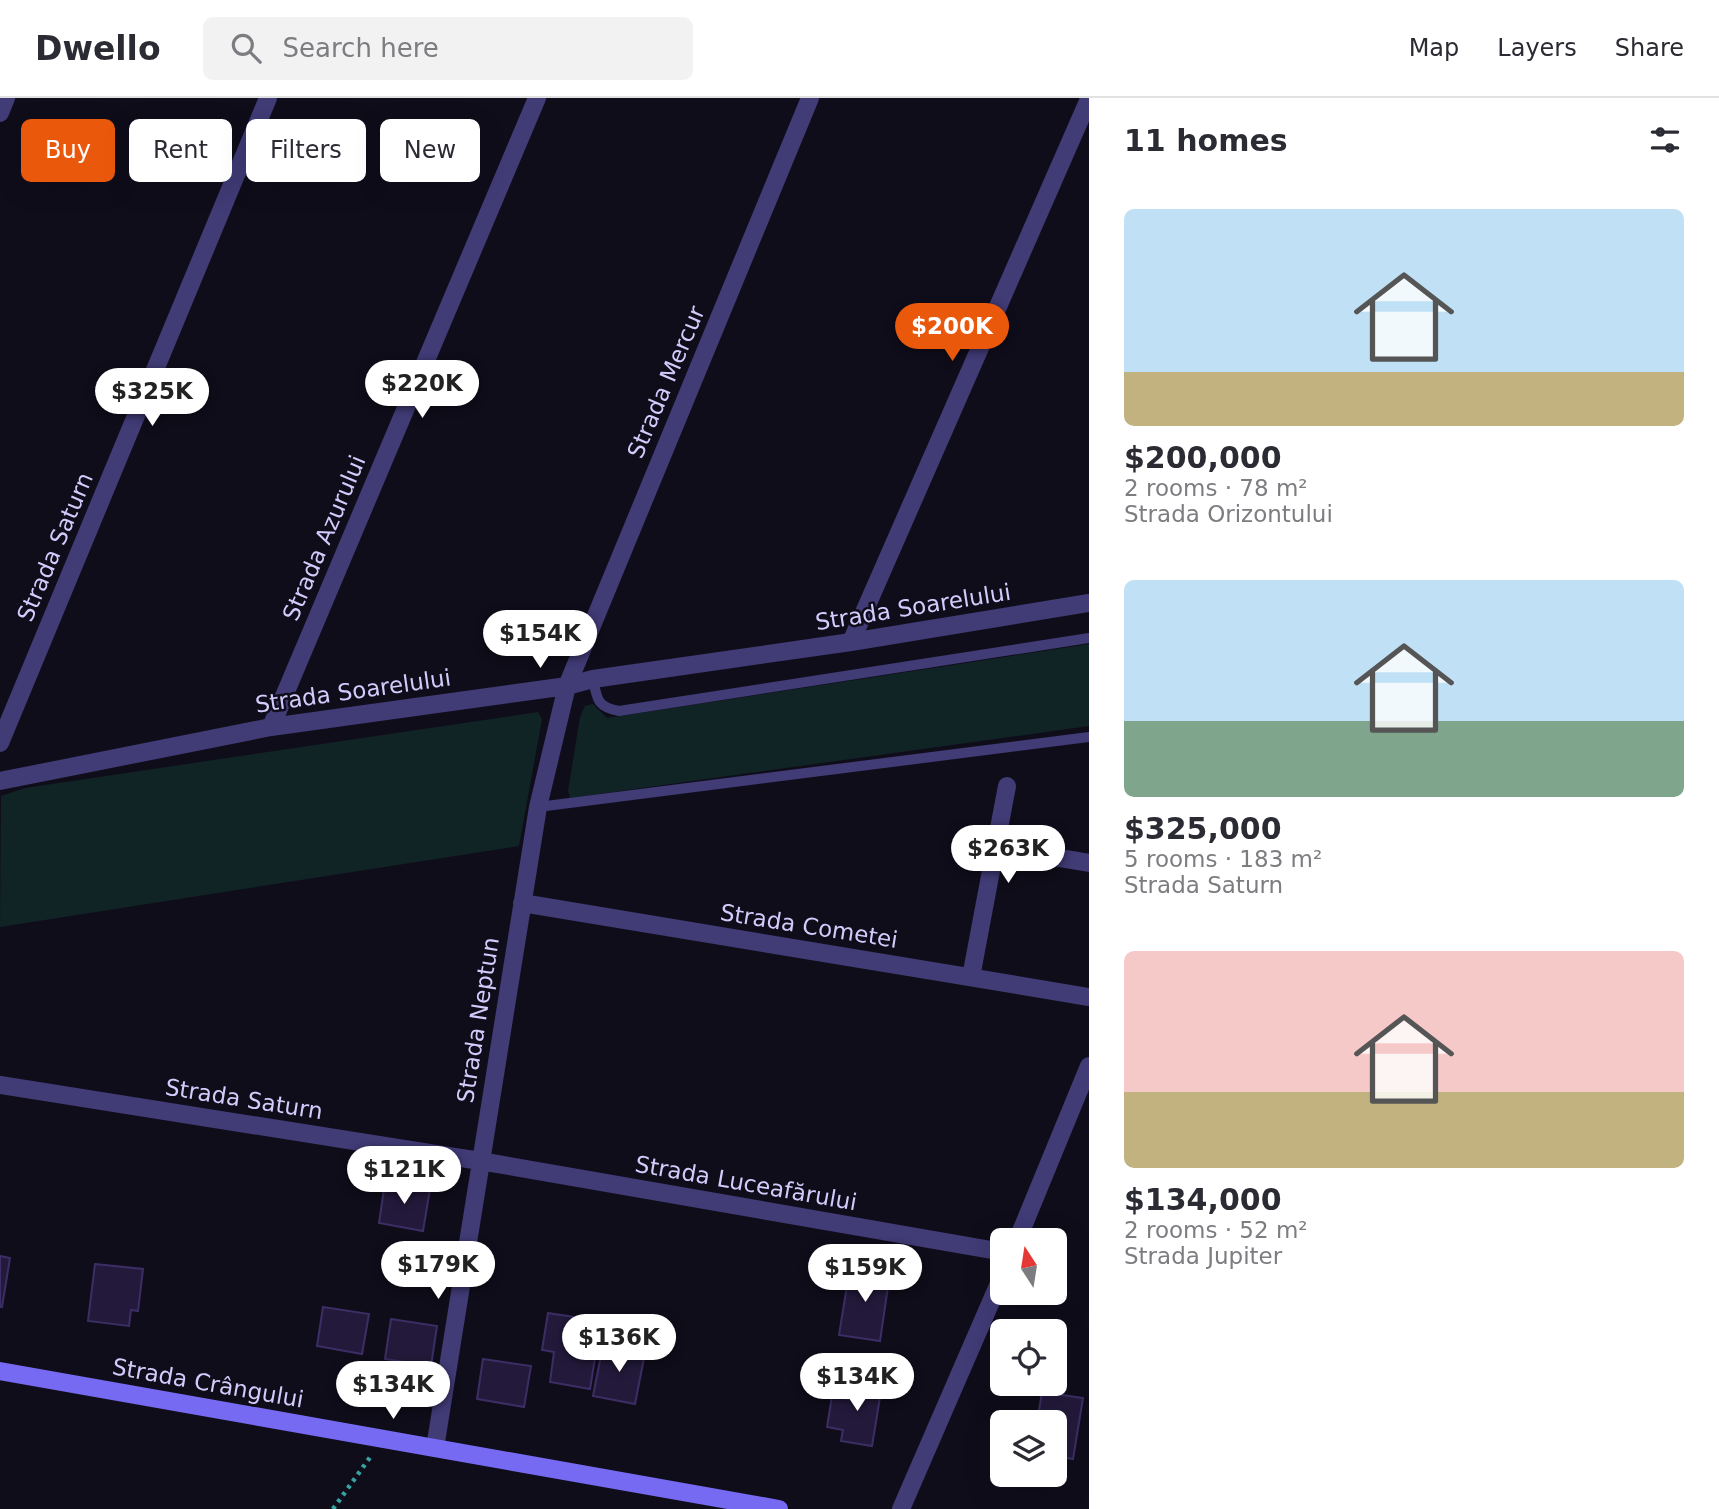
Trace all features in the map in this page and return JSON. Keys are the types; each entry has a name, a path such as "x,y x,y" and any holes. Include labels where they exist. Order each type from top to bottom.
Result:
{"main road":[{"name":"Strada Crângului","path":"0,1371 779,1509"}],"street":[{"path":"0,113 6,98"},
{"name":"Strada Saturn","path":"0,743 268,98"},
{"name":"Strada Azurului","path":"271,727 537,98"},
{"name":"Strada Mercur","path":"567,685 810,98"},
{"path":"851,642 1089,99"},
{"name":"Strada Soarelului","path":"0,781 271,727 851,642 1089,603"},
{"name":"Strada Neptun","path":"435,1448 538,807 567,685"},
{"path":"971,977 1007,786"},
{"path":"995,847 1089,863"},
{"name":"Strada Cometei","path":"522,903 1089,997"},
{"path":"1022,1228 1089,1066"},
{"name":"Strada Saturn","path":"0,1085 480,1161"},
{"name":"Strada Luceafărului","path":"480,1161 990,1250"},
{"path":"901,1509 990,1304"}],"lane":[{"path":"593,679 598,699 606,709 619,711 1089,638"},
{"path":"538,807 1089,737"}],"path":[{"path":"333,1509 385,1439"}],"green space":[{"path":"1089,644 1089,726 570,798 568,791 580,717 585,706 593,704 607,718"},
{"path":"538,712 542,719 519,846 0,927 1,796 25,788"}],"building":[{"path":"385,1182 430,1189 423,1231 379,1223"},
{"path":"0,1256 10,1258 2,1307 0,1307"},
{"path":"95,1264 143,1269 138,1311 131,1310 129,1326 88,1321"},
{"path":"850,1267 890,1273 880,1341 839,1335"},
{"path":"323,1307 369,1314 362,1354 317,1346"},
{"path":"548,1313 601,1321 590,1389 550,1382 554,1352 542,1350"},
{"path":"391,1319 437,1326 431,1366 385,1359"},
{"path":"603,1345 645,1353 635,1404 593,1396"},
{"path":"483,1359 531,1366 524,1407 477,1399"},
{"path":"851,1380 882,1385 872,1446 841,1441 843,1430 827,1427 832,1396 848,1399"},
{"path":"1041,1396 1083,1398 1073,1459 1067,1458 1067,1410 1039,1410"}]}
